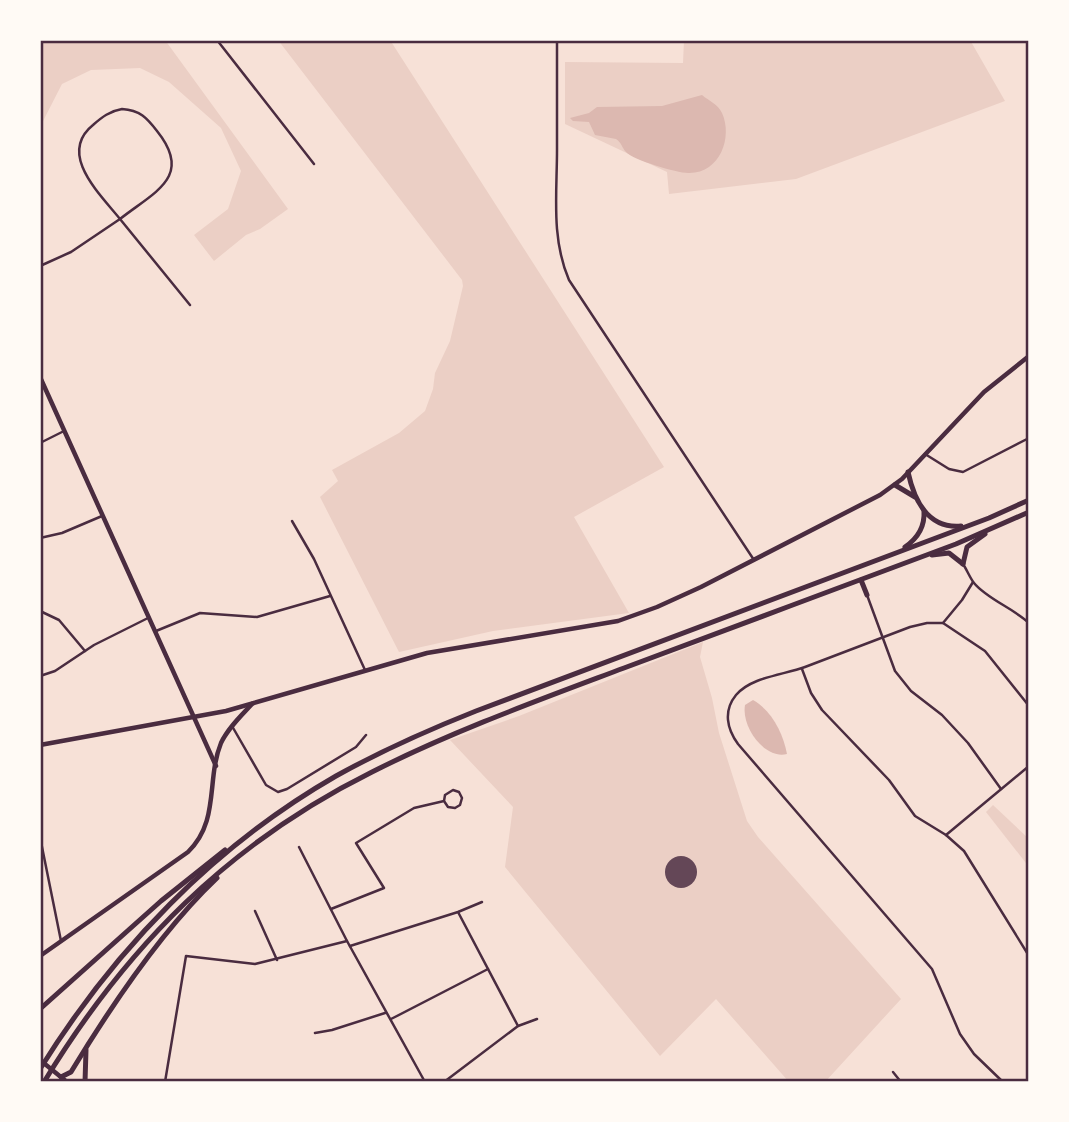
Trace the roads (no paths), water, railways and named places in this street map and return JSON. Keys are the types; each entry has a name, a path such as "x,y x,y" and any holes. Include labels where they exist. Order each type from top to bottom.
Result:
{"highway":[{"path":"908,472 915,497 924,512 940,525 970,525"},
{"path":"895,485 915,497"},
{"path":"40,1069 97,986 148,926 243,840 287,807 335,777 435,728 970,525 1029,500"},
{"path":"900,551 919,534 924,522 924,512"},
{"path":"44,1082 101,995 150,938 202,886 259,841 354,781 471,726 861,580 1029,512"},
{"path":"918,558 949,553 963,564 967,547 995,527"},
{"path":"861,580 867,596"},
{"path":"40,1009 161,901 218,855 243,840"},
{"path":"61,1077 71,1072 142,966 186,909 259,841"},
{"path":"85,1082 86,1047"}],"main road":[{"path":"40,745 253,704 438,651 618,621 673,600 863,505 895,485 984,392 1029,356"},
{"path":"40,377 216,766"},
{"path":"40,956 188,852 202,835 207,821 221,743 232,726 253,704"},
{"path":"40,1060 67,1082"}],"street":[{"path":"217,40 314,164"},
{"path":"557,40 556,224 558,249 563,266 754,560"},
{"path":"40,266 71,252 120,219 166,183 172,168 172,153 168,145 145,116 122,109 113,110 82,136 78,152 83,170 120,219 176,290 190,305"},
{"path":"40,443 64,430"},
{"path":"925,454 949,469 963,471 1029,438"},
{"path":"40,538 62,533 102,516"},
{"path":"292,521 301,534 365,670"},
{"path":"963,564 973,582 982,591 1029,623"},
{"path":"943,623 973,582"},
{"path":"156,631 193,615 205,613 257,617 330,596"},
{"path":"867,596 895,671 918,699 942,715 968,743 1001,789"},
{"path":"40,611 59,620 85,651"},
{"path":"40,676 55,671 85,651 149,617"},
{"path":"1003,1082 974,1054 960,1034 932,968 732,736 727,715 736,696 744,688 920,624 943,623 985,651 1029,706"},
{"path":"802,668 811,693 822,710 889,780 915,816 946,835 964,851 1029,956"},
{"path":"232,726 268,788 278,792 288,789 356,747 366,735"},
{"path":"946,835 1029,766"},
{"path":"450,791 456,791 462,798 460,805 454,808 448,807 444,802 445,795 450,791"},
{"path":"331,909 384,888 356,843 414,808 444,802"},
{"path":"40,837 61,941"},
{"path":"299,846 347,941 424,1081"},
{"path":"350,946 482,902"},
{"path":"255,911 277,960"},
{"path":"458,912 518,1026"},
{"path":"165,1082 186,956 243,964 277,960 347,941"},
{"path":"391,1019 488,969"},
{"path":"315,1032 332,1030 387,1012"},
{"path":"444,1082 518,1026 537,1019"},
{"path":"892,1072 901,1082"}]}
